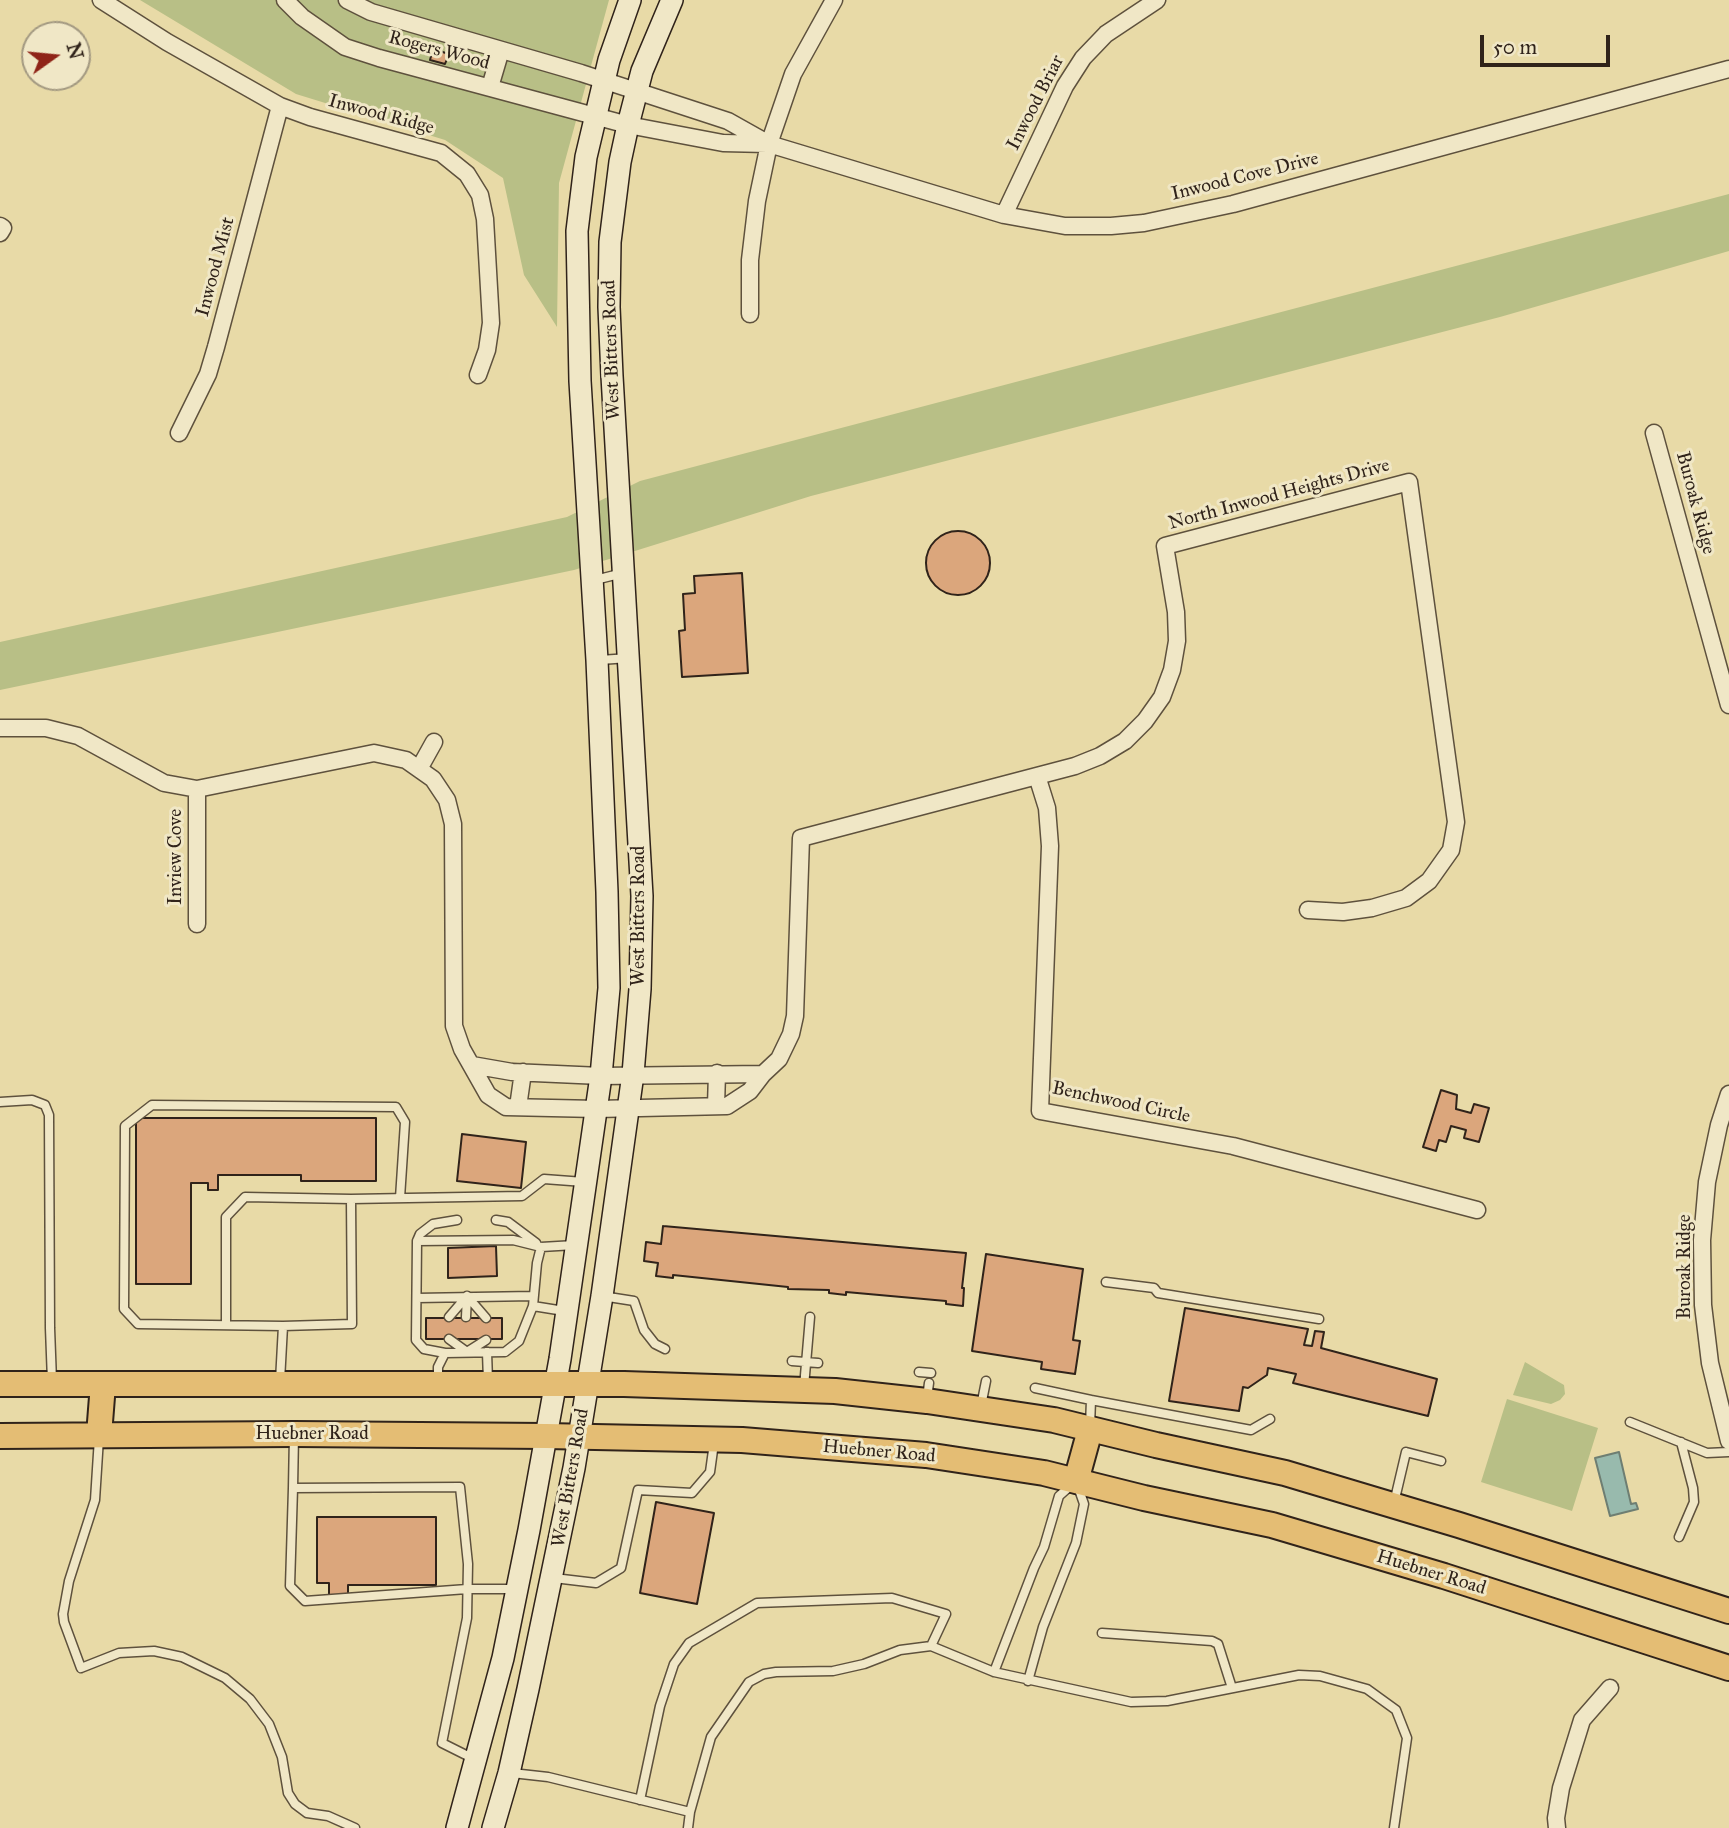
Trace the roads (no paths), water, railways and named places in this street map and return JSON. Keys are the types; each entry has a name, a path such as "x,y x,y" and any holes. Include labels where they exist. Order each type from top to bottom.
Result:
{"main road":[{"name":"West Bitters Road","path":"457,1828 503,1658 546,1436 578,1245 601,1076 608,988 607,892 597,660 580,381 577,232 586,157 595,117 630,0"},
{"name":"West Bitters Road","path":"493,1828 509,1773 552,1578 579,1436 633,1074 640,989 642,896 609,307 610,242 620,162 628,125 642,71 672,0"},
{"path":"0,1384 587,1384 928,1392 981,1409 1054,1420 1285,1473 1729,1611"},
{"path":"99,1435 103,1384"},
{"path":"1076,1481 1090,1430"},
{"name":"Huebner Road","path":"0,1436 579,1436 715,1440 926,1455 1044,1473 1272,1525 1457,1580 1729,1668"},
{"path":"477,1760 509,1773"}],"street":[{"name":"Inwood Ridge","path":"101,0 167,42 280,106 310,117 441,153 467,174 480,195 485,219 491,323 487,350 478,375"},
{"name":"Rogers Wood","path":"285,0 302,17 345,47 595,117"},
{"name":"Rogers Wood","path":"347,0 372,12 637,91"},
{"path":"750,314 750,260 755,213 769,144 793,74 834,0"},
{"name":"Inwood Briar","path":"1004,215 1065,86 1083,58 1106,34 1157,0"},
{"path":"490,87 501,50"},
{"name":"Inwood Cove Drive","path":"637,91 728,121 769,144 1004,215 1065,226 1111,226 1144,223 1233,205 1729,69"},
{"name":"Inwood Mist","path":"179,433 208,374 280,106"},
{"path":"706,139 712,116"},
{"name":"Inwood Cove Drive","path":"595,117 723,143 769,144"},
{"path":"0,226 3,228 0,233"},
{"name":"Buroak Ridge","path":"1654,433 1729,705"},
{"name":"North Inwood Heights Drive","path":"518,1107 597,1110 727,1106 750,1091 779,1059 792,1034 795,1016 801,838 1075,766 1100,756 1117,746 1145,721 1162,697 1172,670 1177,641 1176,612 1165,546 1409,482 1456,822 1451,850 1429,881 1406,898 1372,908 1343,912 1308,910"},
{"path":"0,728 46,728 78,736 164,783 197,789 374,753 407,760 433,779 447,800 453,824 454,1026 462,1049 488,1095 506,1107 518,1107 523,1072"},
{"path":"419,769 434,742"},
{"name":"Benchwood Circle","path":"1037,776 1047,808 1050,846 1040,1111 1233,1146 1477,1210"},
{"name":"Inview Cove","path":"197,789 197,924"},
{"path":"472,1065 523,1072 601,1076 763,1074"},
{"path":"716,1106 717,1073"},
{"name":"Buroak Ridge","path":"1729,1094 1719,1125 1707,1182 1702,1240 1703,1305 1709,1351 1729,1441"},
{"path":"1557,1828 1561,1788 1582,1720 1609,1688"}],"lane":[{"path":"592,581 624,572"},
{"path":"597,660 629,658"},
{"path":"0,1101 32,1100 45,1104 49,1115 52,1384"},
{"path":"351,1199 352,1324 138,1324 124,1309 125,1126 152,1105 396,1107 405,1122 400,1198"},
{"path":"226,1324 226,1217 245,1197 351,1199 522,1196 544,1179 587,1183"},
{"path":"457,1220 433,1224 420,1234 416,1241 418,1345 424,1349 445,1353 505,1352 519,1341 533,1306 541,1247"},
{"path":"496,1220 509,1222 541,1247"},
{"path":"416,1241 513,1240 541,1247 578,1245"},
{"path":"1106,1282 1154,1288 1158,1293 1318,1319"},
{"path":"466,1317 467,1296"},
{"path":"449,1317 467,1296"},
{"path":"467,1296 486,1318"},
{"path":"416,1298 533,1296"},
{"path":"602,1296 634,1301 644,1330 655,1345 665,1349"},
{"path":"533,1306 567,1312"},
{"path":"804,1390 810,1317"},
{"path":"280,1384 283,1326"},
{"path":"449,1339 467,1352"},
{"path":"466,1340 467,1352"},
{"path":"467,1352 486,1340"},
{"path":"487,1352 488,1384"},
{"path":"438,1384 438,1367 445,1353"},
{"path":"792,1361 818,1363"},
{"path":"919,1372 931,1373"},
{"path":"981,1409 986,1381"},
{"path":"1035,1388 1251,1430 1270,1419"},
{"path":"1090,1430 1091,1400"},
{"path":"1630,1422 1707,1453 1729,1452"},
{"path":"294,1434 290,1586 305,1601 516,1588"},
{"path":"99,1435 95,1500 69,1581 63,1614 81,1668 119,1653 153,1651 182,1657 225,1678 250,1699 269,1724 282,1758 288,1793 295,1804 307,1813 328,1816 355,1828"},
{"path":"552,1578 596,1583 621,1568 638,1490 692,1493 710,1472 715,1440"},
{"path":"1679,1537 1694,1502 1681,1442"},
{"path":"1393,1506 1406,1452 1441,1461"},
{"path":"994,1672 1044,1547 1059,1496 1076,1481 1084,1504 1076,1543 1043,1627 1028,1681"},
{"path":"293,1488 460,1487 468,1564 467,1619 442,1743 477,1760"},
{"path":"640,1800 660,1706 674,1664 690,1643 757,1603 892,1598 946,1614 931,1646"},
{"path":"1102,1633 1212,1641 1218,1644 1232,1688"},
{"path":"688,1828 711,1737 749,1682 764,1674 776,1672 833,1671 864,1664 900,1650 931,1646 994,1672 1131,1702 1167,1700 1299,1675 1320,1676 1367,1689 1396,1710 1407,1738 1394,1828"},
{"path":"509,1773 548,1777 690,1812"}]}
